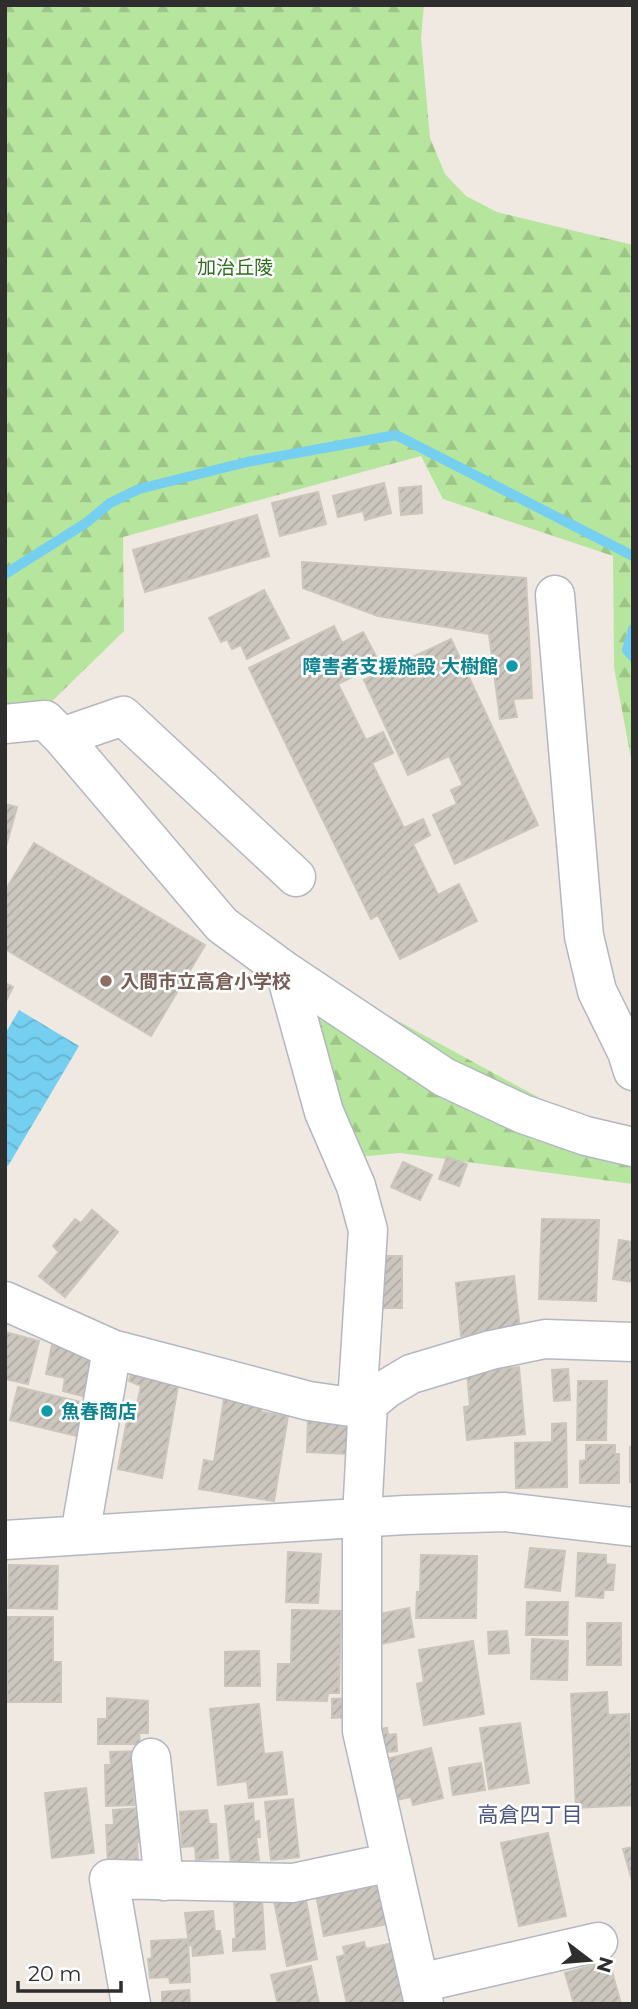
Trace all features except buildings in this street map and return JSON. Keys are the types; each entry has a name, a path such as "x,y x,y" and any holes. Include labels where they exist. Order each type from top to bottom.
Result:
{"street":[{"path":"555,595 584,936 597,991 633,1070"},
{"path":"62,737 123,716 296,877"},
{"path":"5,724 45,720 222,925 285,971 444,1077 523,1114 586,1136 633,1147"},
{"path":"285,971 324,1112 356,1186 369,1230 358,1389 368,1404 362,1517 362,1731 422,1993 598,1942"},
{"path":"5,1301 112,1349 309,1401 351,1407 368,1404 411,1374 491,1350 554,1339 633,1342"},
{"path":"80,1535 112,1349"},
{"path":"5,1540 362,1517 505,1511 633,1527"},
{"path":"151,1758 163,1881"},
{"path":"131,2004 109,1879 293,1883 392,1861"}],"green space":[{"name":"加治丘陵","path":"5,5 424,5 421,38 430,138 445,174 466,196 497,212 633,245 633,769 614,667 613,556 443,499 421,456 123,537 124,631 45,708 5,711"},
{"path":"363,1002 580,1120 633,1130 633,1184 400,1153 337,1159 309,1004"}],"water":[{"path":"19,1010 79,1046 8,1166 5,1164 5,1034"}],"waterway":[{"path":"5,574 86,523 110,503 139,489 247,462 396,435 633,556"},
{"path":"633,629 627,650 633,657"}],"place":[{"name":"障害者支援施設 大樹館","path":"512,666"},
{"name":"入間市立高倉小学校","path":"106,981"},
{"name":"魚春商店","path":"47,1411"}],"district":[{"name":"高倉四丁目","path":"530,1814"}]}
